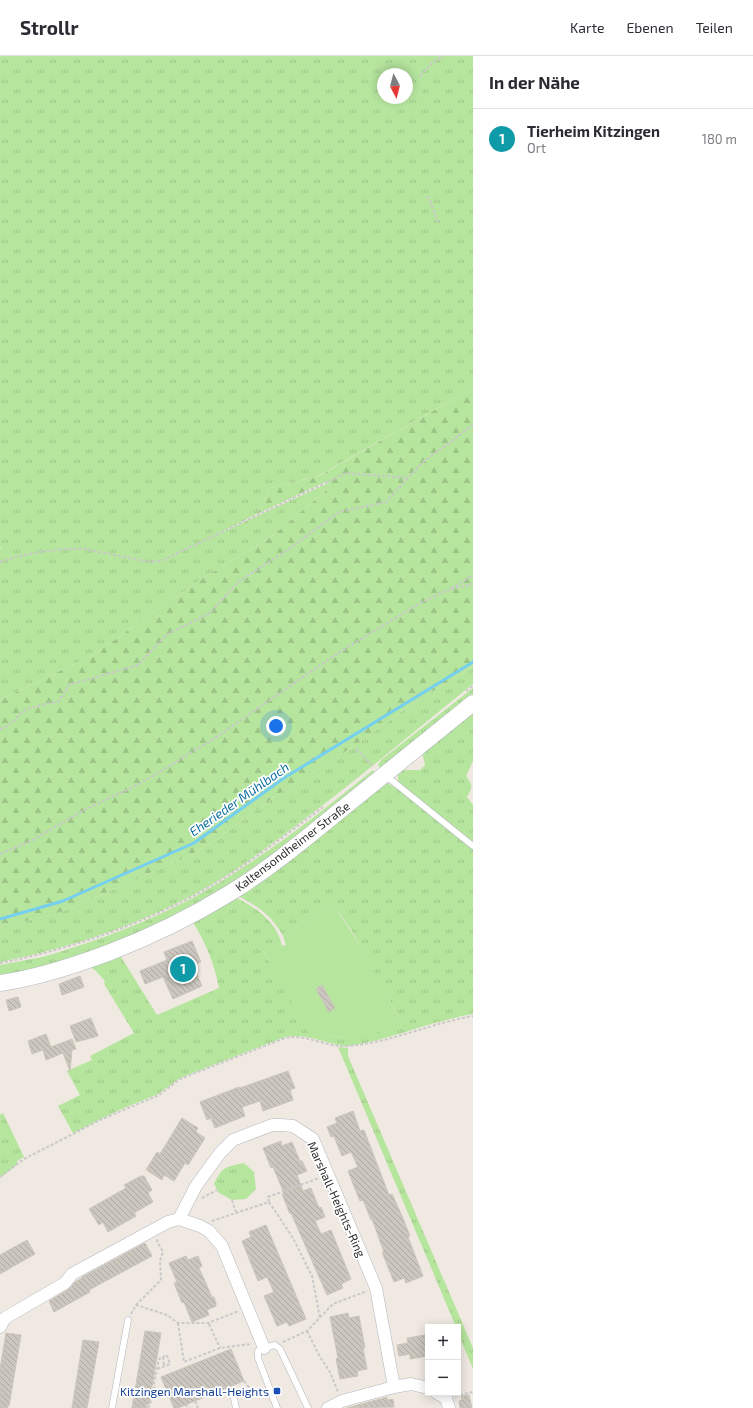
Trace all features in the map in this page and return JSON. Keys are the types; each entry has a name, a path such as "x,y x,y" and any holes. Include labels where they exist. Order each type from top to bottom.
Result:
{"main road":[{"name":"Kaltensondheimer Straße","path":"0,983 49,972 95,958 153,934 202,910 230,894 274,863 377,768 467,700"}],"street":[{"name":"Marshall-Heights-Ring","path":"179,1219 196,1186 220,1153 234,1140 272,1126 281,1125 293,1126 313,1139 376,1288 394,1387"},
{"path":"0,1327 5,1318 65,1283 72,1274 168,1222 179,1219 200,1226 209,1231 222,1246 263,1345"},
{"path":"328,1408 342,1401 394,1387 412,1384 425,1387"}],"lane":[{"path":"377,768 473,846"},
{"path":"112,1408 128,1320"},
{"path":"277,1408 258,1358 258,1351 263,1345 275,1346 280,1349 308,1408"},
{"path":"233,1393 236,1408"}],"path":[{"path":"420,76 432,63 443,56"},
{"path":"428,196 438,222"},
{"path":"0,729 9,726 26,709 59,701 69,685 138,665 166,635 210,613 238,582 286,551 339,512 386,502 423,462 473,425"},
{"path":"0,562 20,556 54,550 78,549 85,549 150,562 161,561 346,473 409,478"},
{"path":"0,854 33,840 84,810 141,783 212,740 335,655 422,602 450,589 473,574"},
{"path":"450,589 473,584"},
{"path":"467,700 473,686"},
{"path":"356,749 377,768"},
{"path":"0,963 39,955 63,948 102,935 176,905 216,883 244,865 328,802"},
{"path":"0,1176 24,1159 100,1120 159,1095 180,1078 285,1038 301,1037 347,1047 473,1016"},
{"path":"320,1318 312,1276 293,1238 269,1202 268,1197 328,1175"},
{"path":"232,1200 236,1212"},
{"path":"200,1226 236,1212 269,1202"},
{"path":"128,1320 136,1305 161,1280 160,1261 163,1252 151,1231"},
{"path":"178,1323 184,1362 220,1348 281,1343 307,1331 333,1304 376,1288"},
{"path":"136,1305 167,1315 178,1323 208,1323 247,1307"},
{"path":"208,1323 220,1348"},
{"path":"307,1331 320,1357 330,1372 342,1401"},
{"path":"148,1408 155,1392 154,1383 159,1359 167,1356 170,1364 157,1369"},
{"path":"163,1358 164,1366"},
{"path":"244,1381 255,1394 271,1391"},
{"path":"444,1400 473,1392"},
{"path":"195,1401 198,1408"},
{"path":"185,1405 190,1408"}],"green space":[{"path":"0,56 473,56 473,388 318,476 270,488 257,514 212,537 328,483 330,488 272,536 197,582 93,655 0,700"},
{"path":"473,388 473,666 405,709 354,746 277,795 195,853 74,907 49,916 0,926 0,700 93,655 197,582 272,536 330,488 327,481 257,514 270,488 319,476"},
{"path":"473,666 473,684 327,802 261,852 226,876 164,910 110,932 56,949 0,962 0,926 48,916 74,907 195,853 277,795 354,746 405,709"},
{"path":"473,688 473,702 385,768 379,767 378,765 381,760"},
{"path":"473,706 473,761 466,776 471,786 467,797 473,805 473,844 398,783 398,775 404,770 420,770 425,765 422,752"},
{"path":"373,770 375,773 229,891 94,956 0,981 0,965 42,957 95,940 147,920 198,895 262,855"},
{"path":"386,782 400,791 473,849 473,1014 348,1046 341,1046 302,1037 285,1037 180,1078 158,1094 117,1111 73,1133 58,1106 80,1095 67,1071 92,1060 90,1056 134,1033 104,984 105,981 95,970 85,964 118,952 157,1015 219,988 208,952 201,935 191,919 230,895 262,914 275,928 282,946 263,951 318,1035 348,1038 402,1024 353,933 332,905 283,936 268,915 233,893"},
{"path":"332,905 352,933 370,963 402,1024 375,1034 357,1038 317,1036 311,1038 263,950 286,945 283,936"},
{"path":"338,1047 348,1048 348,1056 473,1348 473,1369 461,1340 461,1324 455,1324"},
{"path":"3,1113 24,1157 17,1161 18,1164 0,1178 0,1115"},
{"path":"244,1163 254,1172 256,1189 246,1199 232,1200 219,1193 214,1184 222,1170"}],"building":[{"path":"192,941 201,962 193,965 202,986 173,999 163,977 145,984 140,971 167,960 164,952"},
{"path":"80,976 84,987 62,995 59,984"},
{"path":"322,985 335,1008 329,1012 316,989"},
{"path":"18,997 21,1007 9,1011 6,1000"},
{"path":"91,1018 98,1036 76,1042 70,1026"},
{"path":"46,1034 51,1047 72,1039 76,1049 72,1050 70,1071 63,1053 46,1060 43,1050 32,1054 28,1041"},
{"path":"288,1071 295,1088 290,1090 293,1100 263,1111 260,1101 242,1107 245,1116 215,1128 211,1118 207,1120 200,1102"},
{"path":"353,1111 360,1131 364,1130 389,1195 392,1194 402,1216 410,1236 408,1237 423,1276 406,1283 404,1278 394,1282 382,1252 384,1252 372,1219 371,1220 363,1200 360,1201 348,1171 358,1167 351,1152 342,1156 334,1136 331,1137 327,1127 337,1123 335,1118"},
{"path":"182,1118 198,1128 196,1132 205,1138 188,1165 185,1163 174,1181 164,1175 162,1180 148,1171 151,1170 146,1170 157,1152 160,1154"},
{"path":"281,1141 282,1146 292,1142 300,1161 302,1161 307,1171 297,1175 303,1191 311,1188 319,1208 321,1207 325,1217 315,1221 321,1234 331,1230 351,1279 341,1284 343,1288 327,1295 291,1213 290,1214 282,1194 284,1193 273,1167 271,1168 263,1148"},
{"path":"141,1176 144,1176 152,1190 148,1193 153,1202 134,1213 136,1216 108,1232 103,1222 99,1225 89,1209 126,1188 124,1185"},
{"path":"266,1225 306,1319 289,1326 287,1322 277,1326 264,1296 274,1292 267,1277 258,1281 242,1241 251,1237 249,1232"},
{"path":"27,1240 35,1254 0,1274 0,1255"},
{"path":"145,1243 152,1256 89,1290 90,1292 54,1312 49,1301 69,1289 82,1277"},
{"path":"186,1256 188,1260 198,1256 202,1266 199,1268 216,1303 216,1306 207,1310 209,1315 192,1322 174,1283 177,1282 169,1263"},
{"path":"348,1313 349,1318 359,1316 367,1369 357,1371 358,1376 340,1379 336,1359 338,1358 330,1317"},
{"path":"145,1331 161,1333 149,1404 147,1404 146,1408 132,1408"},
{"path":"6,1333 21,1335 9,1406 7,1408 0,1408 0,1369"},
{"path":"425,1335 425,1356 410,1359 410,1354 399,1356 397,1345 408,1343 407,1338"},
{"path":"83,1340 99,1342 87,1408 72,1408"},
{"path":"231,1349 244,1381 178,1408 174,1408 161,1377"},
{"path":"469,1395 472,1408 460,1408 459,1401 462,1400 461,1396"},
{"path":"387,1397 387,1400 393,1399 394,1407 347,1408"}],"waterway":[{"name":"Eherieder Mühlbach","path":"0,919 63,901 194,843 284,778 473,662"}],"place":[{"name":"Tierheim Kitzingen","path":"183,969"},
{"name":"Kitzingen Marshall-Heights","path":"277,1391"}]}
